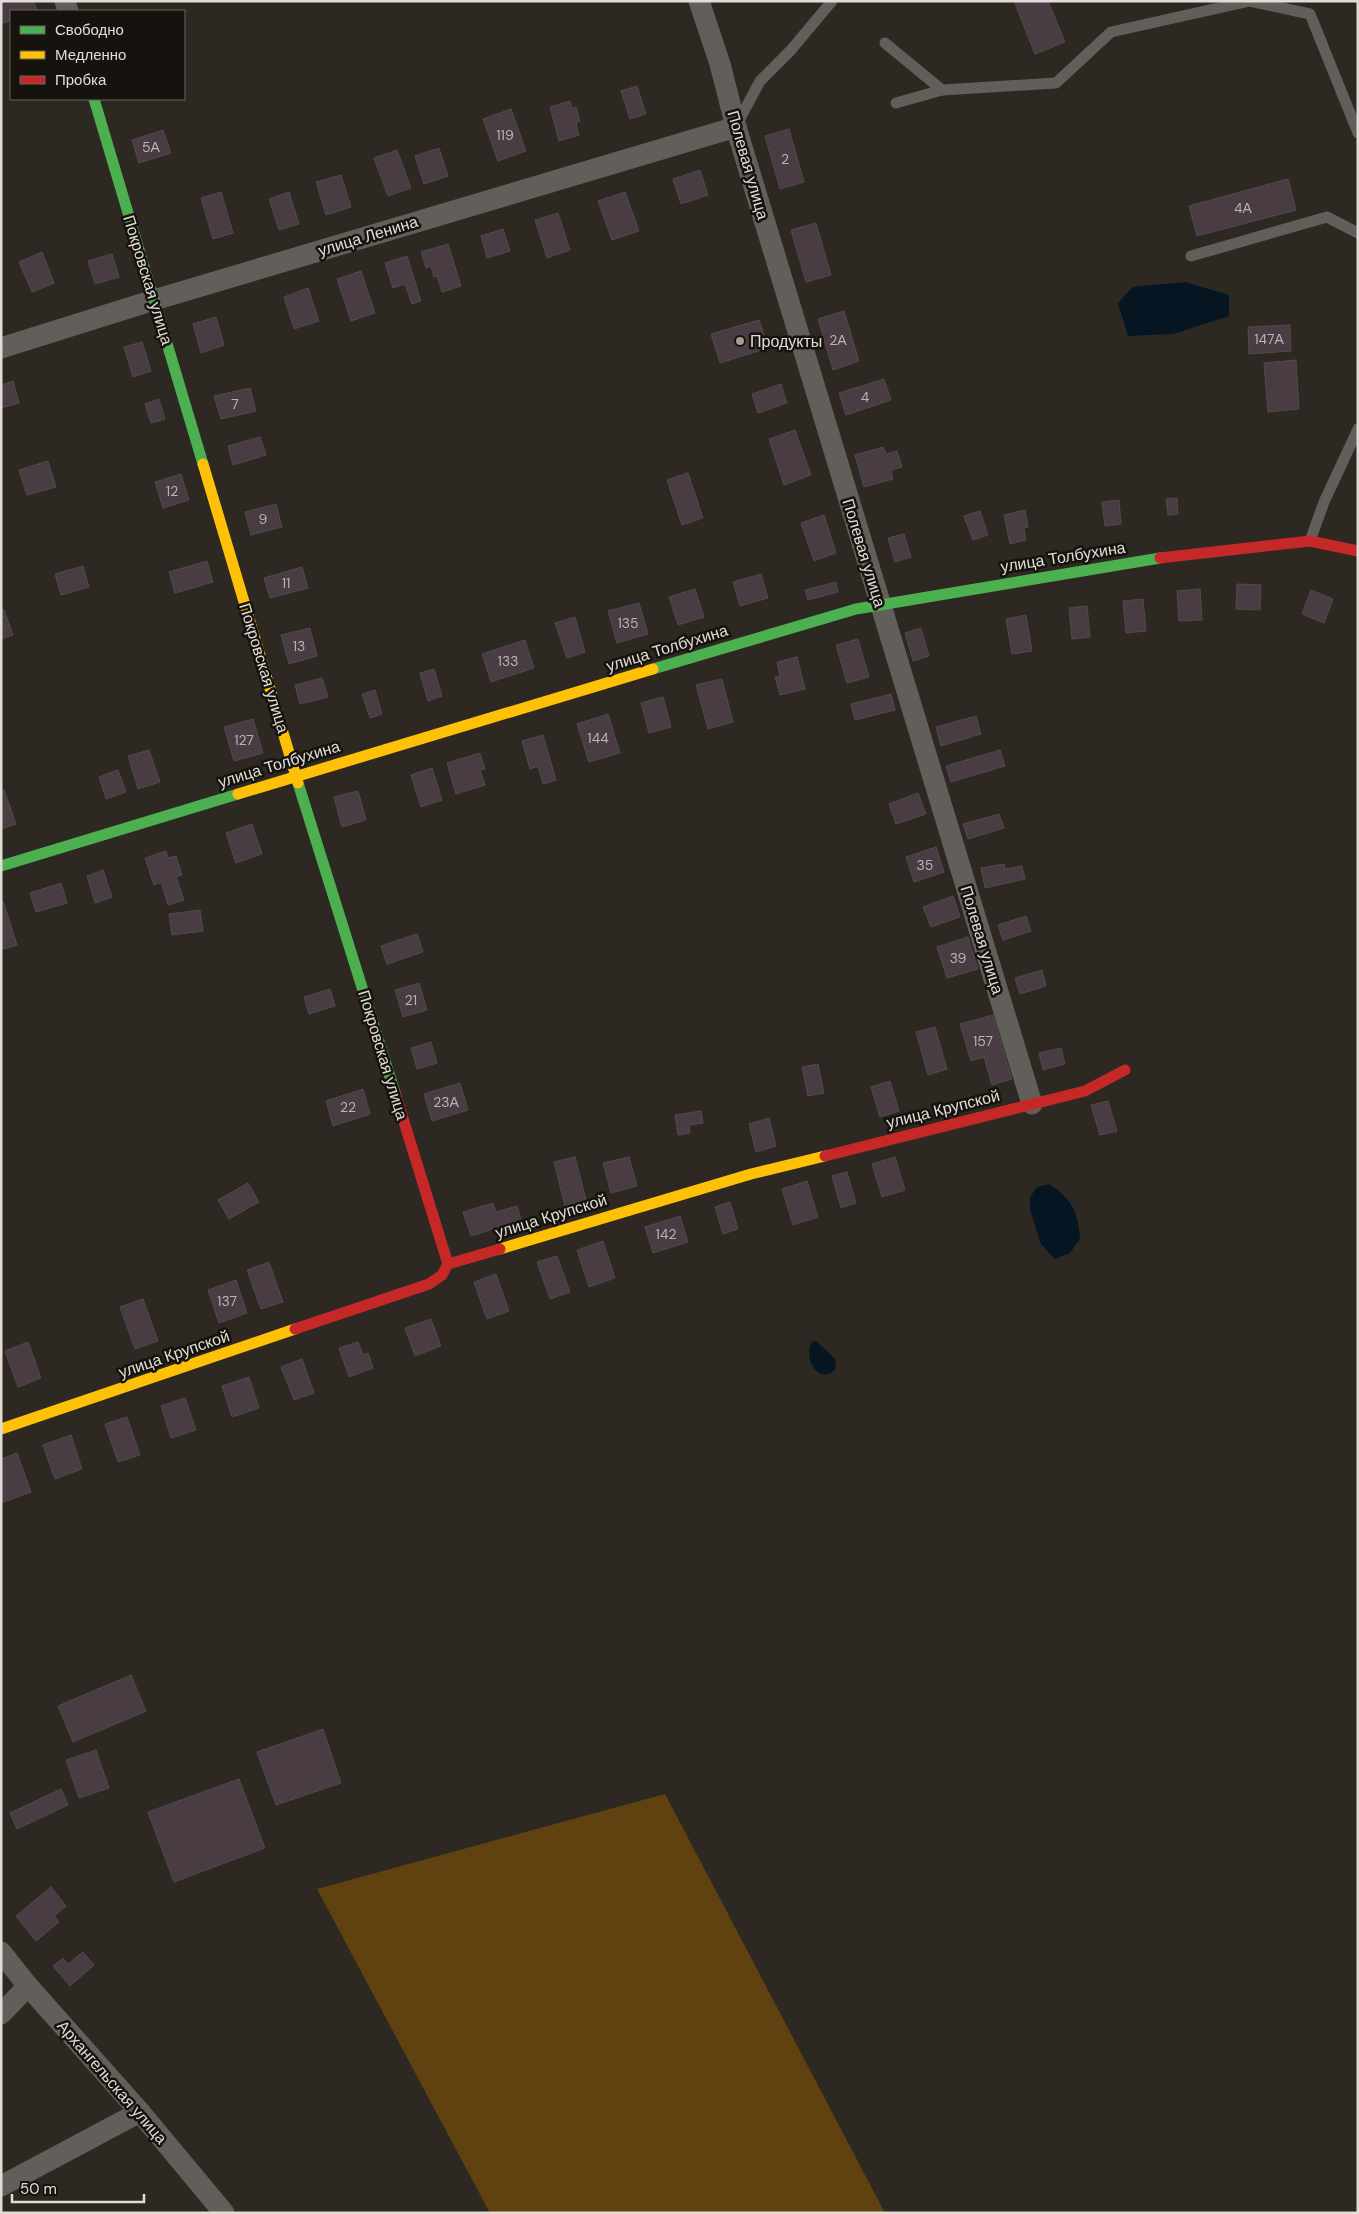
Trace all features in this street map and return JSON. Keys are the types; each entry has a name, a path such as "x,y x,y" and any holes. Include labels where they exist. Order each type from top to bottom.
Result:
{"street":[{"name":"Полевая улица","path":"699,1 720,64 736,127 879,604 1032,1104"},
{"name":"Покровская улица","path":"94,100 296,776 448,1264"},
{"name":"улица Ленина","path":"1,348 154,300 736,127"},
{"name":"улица Толбухина","path":"1,866 856,609 1152,559 1310,541 1358,551"},
{"name":"улица Крупской","path":"1,1429 429,1284 442,1275 448,1264 750,1174 1085,1091 1125,1070"},
{"name":"Архангельская улица","path":"1,1952 28,1986 140,2112 224,2213"},
{"path":"1,2014 28,1986"},
{"path":"1,2186 140,2112"}],"lane":[{"path":"736,127 760,81 791,50 832,1"},
{"path":"896,103 942,90 1056,83 1111,32 1250,1 1310,14 1358,133"},
{"path":"884,43 942,90"},
{"path":"1191,256 1327,217 1358,232"},
{"path":"1310,541 1324,502 1358,429"}],"shaded area":[{"path":"665,1794 885,2213 490,2213 317,1889"}],"water":[{"path":"1185,282 1229,295 1229,316 1173,334 1128,336 1118,303 1133,287"},
{"path":"1049,1184 1063,1195 1072,1207 1078,1221 1080,1239 1070,1253 1055,1259 1041,1244 1030,1210 1030,1197 1037,1187"},
{"path":"816,1341 836,1360 835,1370 828,1374 817,1372 813,1368 809,1355 812,1342"}],"building":[{"path":"1,1 34,1 37,10 10,10 10,21 3,23"},
{"path":"1014,1 1048,1 1065,42 1035,54"},
{"path":"637,86 646,114 630,119 621,91"},
{"path":"570,101 572,108 576,107 580,121 576,123 579,135 559,141 550,107"},
{"path":"511,109 526,151 498,161 483,119"},
{"path":"789,129 804,182 780,189 765,136"},
{"path":"163,130 171,153 139,163 132,140"},
{"path":"439,148 448,176 424,184 415,156"},
{"path":"397,150 411,188 388,196 374,158"},
{"path":"700,170 708,195 681,204 673,179"},
{"path":"341,175 351,207 326,215 316,182"},
{"path":"1288,179 1296,210 1197,236 1189,206"},
{"path":"221,192 233,233 213,239 201,198"},
{"path":"289,192 299,224 279,230 269,199"},
{"path":"625,192 639,231 612,240 598,201"},
{"path":"558,213 570,250 547,258 535,220"},
{"path":"816,223 831,275 806,282 791,230"},
{"path":"503,229 510,251 487,258 481,236"},
{"path":"448,244 461,286 442,292 437,276 434,277 431,266 426,268 421,252"},
{"path":"42,252 54,283 32,292 19,262"},
{"path":"112,254 119,277 95,284 88,261"},
{"path":"407,256 421,301 412,304 405,284 393,288 385,263"},
{"path":"361,271 375,313 351,321 337,279"},
{"path":"308,288 319,321 294,329 284,297"},
{"path":"844,311 859,361 833,370 818,319"},
{"path":"216,317 224,345 201,353 193,324"},
{"name":"Продукты","path":"759,320 768,348 720,363 711,334"},
{"path":"1290,325 1291,351 1249,354 1248,327"},
{"path":"142,342 151,371 133,377 124,347"},
{"path":"1296,360 1299,409 1268,412 1264,363"},
{"path":"884,379 891,400 846,415 839,393"},
{"path":"13,381 19,403 1,408 1,385"},
{"path":"781,384 787,403 758,413 752,394"},
{"path":"250,388 256,411 221,419 214,396"},
{"path":"159,399 165,419 151,423 145,404"},
{"path":"795,430 811,475 784,485 769,439"},
{"path":"260,437 266,455 233,465 228,446"},
{"path":"883,447 886,454 897,451 902,467 891,470 893,479 864,487 855,455"},
{"path":"48,461 56,487 27,495 19,470"},
{"path":"688,473 703,518 682,525 667,480"},
{"path":"181,474 189,500 163,508 155,482"},
{"path":"1177,498 1178,514 1168,515 1166,499"},
{"path":"1119,500 1121,524 1105,526 1102,502"},
{"path":"276,504 282,527 251,535 245,512"},
{"path":"1025,510 1028,527 1024,528 1026,540 1010,544 1004,515"},
{"path":"980,511 988,535 973,540 964,516"},
{"path":"824,515 836,553 814,561 801,523"},
{"path":"904,534 911,557 895,562 888,538"},
{"path":"207,561 213,582 175,593 169,572"},
{"path":"83,566 89,587 61,595 55,574"},
{"path":"302,567 308,588 270,598 264,578"},
{"path":"761,574 768,598 740,606 733,582"},
{"path":"836,582 838,592 808,600 805,590"},
{"path":"1237,584 1261,585 1260,610 1236,609"},
{"path":"695,589 704,617 678,625 669,597"},
{"path":"1200,589 1202,620 1179,621 1177,591"},
{"path":"1311,590 1333,599 1324,623 1302,614"},
{"path":"1143,599 1146,631 1126,633 1123,601"},
{"path":"639,603 648,634 617,643 608,611"},
{"path":"1087,606 1090,637 1072,639 1069,608"},
{"path":"4,610 13,635 1,639 1,611"},
{"path":"1026,615 1032,651 1012,654 1006,619"},
{"path":"575,617 585,652 567,658 555,623"},
{"path":"310,628 317,656 289,664 281,635"},
{"path":"921,628 929,656 913,661 905,633"},
{"path":"858,639 869,677 847,683 836,645"},
{"path":"525,640 534,668 491,682 482,654"},
{"path":"797,657 805,689 780,695 775,677 780,676 777,662"},
{"path":"434,669 442,696 428,701 420,673"},
{"path":"322,678 328,697 300,704 295,685"},
{"path":"722,679 733,722 708,729 696,685"},
{"path":"375,690 382,714 370,718 362,694"},
{"path":"891,694 895,710 855,720 851,704"},
{"path":"663,697 671,727 649,733 641,703"},
{"path":"608,714 620,753 589,762 577,724"},
{"path":"976,716 981,734 941,746 936,727"},
{"path":"253,719 263,753 234,761 224,727"},
{"path":"543,735 556,780 543,784 538,766 530,769 522,741"},
{"path":"149,750 160,782 138,789 128,756"},
{"path":"1000,750 1005,766 951,782 946,766"},
{"path":"480,753 485,769 480,770 485,785 456,794 447,763"},
{"path":"432,768 442,800 421,807 411,775"},
{"path":"118,770 126,792 106,799 99,777"},
{"path":"4,790 16,824 1,829 1,791"},
{"path":"358,791 366,820 342,827 334,797"},
{"path":"918,793 926,814 896,824 889,804"},
{"path":"999,814 1004,828 968,839 963,824"},
{"path":"252,824 262,854 236,863 226,833"},
{"path":"936,847 944,872 914,882 906,857"},
{"path":"166,851 168,858 176,856 182,875 176,877 184,900 168,905 161,882 154,885 145,858"},
{"path":"1004,864 1005,869 1022,866 1025,879 985,888 981,868"},
{"path":"103,870 112,897 95,903 87,876"},
{"path":"61,883 67,903 36,912 30,893"},
{"path":"953,896 960,917 931,927 923,907"},
{"path":"3,901 17,945 1,950 1,902"},
{"path":"200,910 203,931 172,935 169,914"},
{"path":"1026,916 1031,931 1003,940 998,925"},
{"path":"417,934 423,952 387,964 381,946"},
{"path":"968,937 978,969 947,978 937,947"},
{"path":"1042,970 1046,986 1020,994 1015,978"},
{"path":"419,983 427,1010 403,1017 395,990"},
{"path":"330,989 335,1006 309,1014 304,997"},
{"path":"993,1015 1012,1079 992,1085 984,1057 971,1061 960,1024"},
{"path":"935,1027 947,1069 928,1075 916,1032"},
{"path":"431,1042 437,1063 417,1069 411,1048"},
{"path":"1061,1048 1065,1064 1043,1070 1039,1053"},
{"path":"818,1064 824,1093 808,1096 802,1067"},
{"path":"890,1081 899,1111 880,1117 871,1087"},
{"path":"460,1083 468,1110 432,1121 424,1094"},
{"path":"363,1089 370,1114 333,1126 326,1101"},
{"path":"1108,1101 1117,1131 1100,1135 1091,1105"},
{"path":"701,1111 703,1123 689,1125 690,1133 678,1135 675,1115"},
{"path":"769,1118 776,1146 756,1152 749,1124"},
{"path":"575,1157 586,1200 565,1206 554,1162"},
{"path":"629,1157 637,1186 611,1193 603,1163"},
{"path":"895,1157 905,1190 882,1197 872,1164"},
{"path":"847,1172 856,1203 841,1208 832,1176"},
{"path":"807,1181 818,1217 793,1225 782,1189"},
{"path":"248,1183 259,1202 229,1219 218,1200"},
{"path":"730,1202 738,1229 723,1234 715,1207"},
{"path":"493,1203 496,1212 517,1206 521,1220 471,1236 463,1212"},
{"path":"680,1216 688,1242 653,1253 645,1227"},
{"path":"603,1241 615,1278 589,1287 577,1250"},
{"path":"557,1256 570,1292 550,1299 537,1262"},
{"path":"269,1262 283,1302 261,1309 247,1270"},
{"path":"496,1274 509,1311 487,1319 474,1282"},
{"path":"236,1280 247,1313 219,1323 208,1290"},
{"path":"143,1299 158,1341 135,1349 120,1307"},
{"path":"431,1319 441,1346 415,1356 405,1328"},
{"path":"28,1342 41,1378 18,1387 5,1351"},
{"path":"358,1342 363,1355 368,1353 373,1368 349,1377 339,1348"},
{"path":"302,1359 314,1393 294,1400 281,1367"},
{"path":"249,1377 259,1408 232,1417 222,1386"},
{"path":"185,1398 196,1430 171,1438 161,1406"},
{"path":"127,1417 140,1455 118,1462 105,1424"},
{"path":"71,1435 82,1469 55,1479 43,1445"},
{"path":"17,1453 31,1492 1,1503 1,1459"},
{"path":"131,1675 146,1711 73,1742 58,1706"},
{"path":"323,1729 341,1783 276,1805 257,1752"},
{"path":"96,1750 109,1788 79,1798 66,1760"},
{"path":"239,1779 265,1848 174,1882 148,1812"},
{"path":"61,1789 68,1805 17,1829 10,1813"},
{"path":"51,1887 66,1906 54,1916 59,1922 36,1941 16,1916"},
{"path":"83,1952 94,1965 70,1986 53,1966 63,1958 68,1964"}],"traffic: fast":[{"path":"94,100 203,464"},
{"path":"653,669 856,609 1160,558"},
{"path":"298,783 396,1096"},
{"path":"1,866 238,794"}],"traffic: slow":[{"path":"203,464 298,783"},
{"path":"238,794 653,669"},
{"path":"500,1249 751,1174 825,1156"},
{"path":"1,1429 295,1329"}],"traffic: jam":[{"path":"1160,558 1310,541 1358,551"},
{"path":"825,1156 1085,1091 1125,1070"},
{"path":"396,1096 448,1264"},
{"path":"295,1329 429,1284 442,1275 448,1264 500,1249"}],"place":[{"name":"Продукты","path":"740,341"}]}
